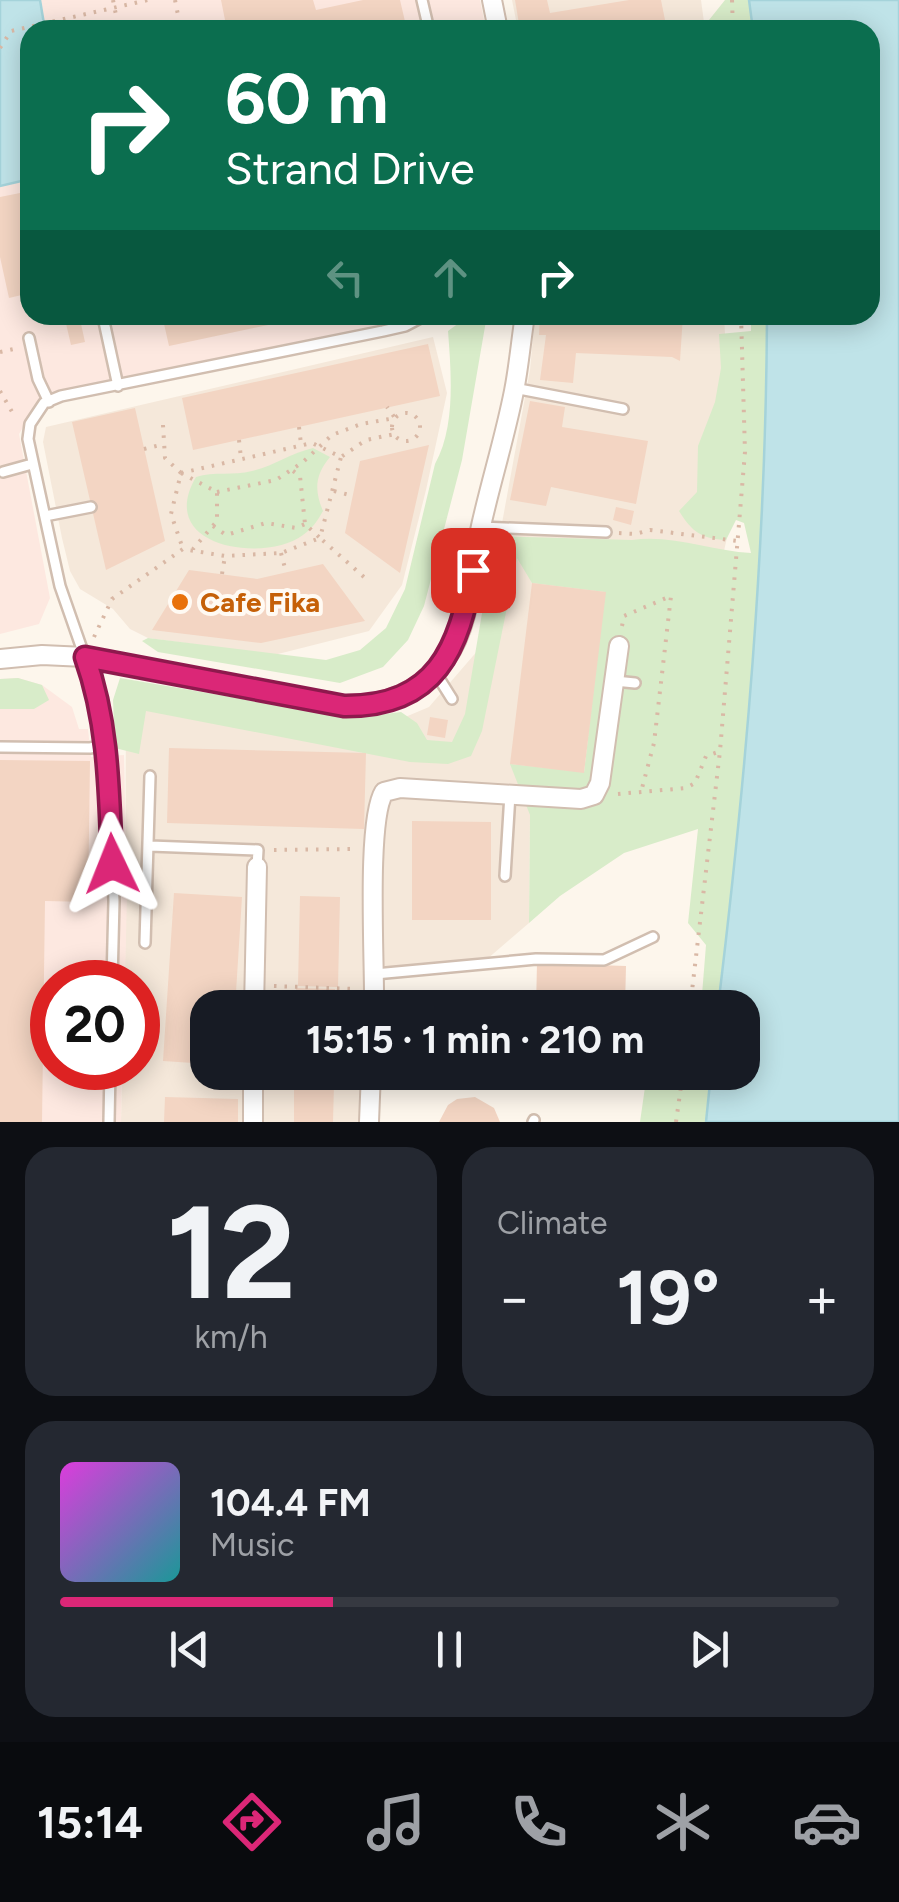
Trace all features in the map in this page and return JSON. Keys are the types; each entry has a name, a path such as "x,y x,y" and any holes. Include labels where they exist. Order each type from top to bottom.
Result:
{"street":[{"path":"0,659 85,657 344,706 386,701 425,681 457,639 464,616 480,527 514,388 523,325"},
{"path":"374,990 374,849 378,802 384,792 400,788 581,799 594,795 600,783 619,646"},
{"path":"254,990 258,859"},
{"path":"253,1090 253,1122"},
{"path":"369,1122 370,1090"}],"lane":[{"path":"105,325 118,386"},
{"path":"113,960 114,900 106,746 98,695 60,586 32,464 29,430 39,410 61,396 401,325"},
{"path":"30,338 38,379 49,402"},
{"path":"514,388 623,409"},
{"path":"3,472 32,464"},
{"path":"45,516 91,507"},
{"path":"480,527 606,532"},
{"path":"434,671 452,699"},
{"path":"614,682 634,683"},
{"path":"0,747 106,746"},
{"path":"145,944 150,776"},
{"path":"506,876 510,794"},
{"path":"150,846 258,859"},
{"path":"374,990 536,959 604,960 653,937"},
{"path":"109,1122 110,1090"}],"path":[{"path":"113,0 117,20"},
{"path":"54,20 148,0"},
{"path":"0,48 11,31 20,29"},
{"path":"692,990 720,751 745,452 741,325"},
{"path":"0,391 17,419 16,428 29,430"},
{"path":"388,407 395,418"},
{"path":"163,426 166,458 182,473 217,492 276,480 332,435 361,424 412,414 420,429 411,440 402,440 392,426 395,418"},
{"path":"299,427 302,444"},
{"path":"320,538 341,458 366,440 395,434"},
{"path":"239,440 241,458"},
{"path":"144,449 164,444"},
{"path":"182,473 302,444 319,445 341,458"},
{"path":"292,470 300,476 305,524 365,578"},
{"path":"182,473 171,514 183,549"},
{"path":"334,491 353,496"},
{"path":"192,550 217,521 217,492"},
{"path":"158,515 171,514"},
{"path":"212,526 226,535 266,523 296,528 305,524"},
{"path":"606,532 635,534 650,530 738,541"},
{"path":"85,657 112,599 183,549 225,556 282,554 320,538"},
{"path":"282,554 286,572"},
{"path":"222,574 225,556"},
{"path":"624,616 671,596 654,743 641,792"},
{"path":"594,795 686,788 695,783 706,756 720,751"},
{"path":"258,859 374,849"},
{"path":"254,986 374,990"},
{"path":"676,1122 680,1090"}],"shaded area":[{"path":"0,0 480,0 484,20 20,20 20,325 380,325 41,397 19,434 50,598 39,624 0,634"},
{"path":"512,0 701,0 704,20 516,20"},
{"path":"534,325 725,325 731,453 724,551 530,816 529,923 486,960 404,967 368,965 367,990 190,990 190,1090 365,1090 364,1122 121,1122 122,1090 160,1090 160,960 125,960 126,695 372,731 429,707 479,649 530,370"},
{"path":"433,337 447,393 426,490 402,585 369,631 274,655 148,638 130,629 113,609 80,589 70,571 62,538 43,442 46,427"},
{"path":"18,678 42,685 72,707 79,729 88,729 91,757 124,755 125,960 30,960 30,1090 122,1090 121,1122 0,1122 0,679"}],"green space":[{"path":"725,0 749,0 752,20 709,20"},
{"path":"456,325 485,325 462,460 424,606 408,640 383,667 340,683 158,652 142,641 148,638 326,660 360,650 386,628 405,589 446,433 451,399 448,331"},
{"path":"767,325 763,489 746,748 720,990 702,990 706,945 688,923 698,829 624,853 560,896 529,923 530,815 510,764 584,772 605,592 532,583 517,558 482,731 471,756 448,764 410,762 146,711 139,754 115,748 113,700 120,678 353,718 401,712 417,723 427,740 452,742 465,714 495,536 662,539 751,553 744,523 736,520 726,540 710,538 693,529 679,511 697,492 698,446 715,402 721,368 719,334"},
{"path":"313,448 330,457 318,483 323,511 303,535 286,544 242,548 220,544 202,534 190,520 187,501 196,477 252,471"},
{"path":"18,678 42,685 49,700 34,709 0,709 0,679"},
{"path":"645,1090 709,1090 706,1122 640,1122"}],"water":[{"path":"0,0 40,0 43,20 20,20 20,181 0,186"},
{"path":"749,0 899,0 899,1122 706,1122 709,1090 760,1090 760,990 720,990 753,662 767,325 880,325 880,20 752,20"}],"building":[{"path":"221,0 313,0 316,10 363,0 400,0 405,20 225,20"},
{"path":"515,0 547,0 550,13 629,0 661,0 665,20 518,20"},
{"path":"20,193 20,295 9,298 0,257 0,197"},
{"path":"66,325 81,325 85,342 71,345"},
{"path":"164,325 268,325 169,346"},
{"path":"540,325 682,325 680,361 672,357 576,353 573,383 540,380 546,335 539,335"},
{"path":"428,344 440,396 193,450 182,398"},
{"path":"530,401 565,407 562,427 648,441 636,504 551,487 546,506 510,500"},
{"path":"135,408 165,541 106,570 72,422"},
{"path":"429,445 400,573 345,533 360,461"},
{"path":"616,507 634,511 631,525 613,520"},
{"path":"323,564 365,621 261,643 152,630 189,570 257,579"},
{"path":"532,583 606,592 584,773 510,764"},
{"path":"430,717 448,720 445,738 427,735"},
{"path":"169,748 366,753 364,829 167,823"},
{"path":"0,760 90,761 88,902 45,901 44,960 30,960 30,1090 42,1090 42,1122 0,1122"},
{"path":"412,821 491,822 491,920 412,920"},
{"path":"174,893 242,897 236,990 190,990 190,1063 163,1061"},
{"path":"300,896 340,897 338,987 298,986"},
{"path":"537,963 626,966 625,990 536,990"},
{"path":"294,1090 334,1090 333,1122 294,1122"},
{"path":"165,1097 238,1099 238,1122 164,1122"},
{"path":"475,1097 494,1108 500,1122 439,1122 448,1105 457,1099"}],"place":[{"name":"Cafe Fika","path":"180,602"}],"route":[{"path":"112,864 108,757 98,695 85,657 344,706 367,706 425,681 445,660 457,639 473,570"}]}
